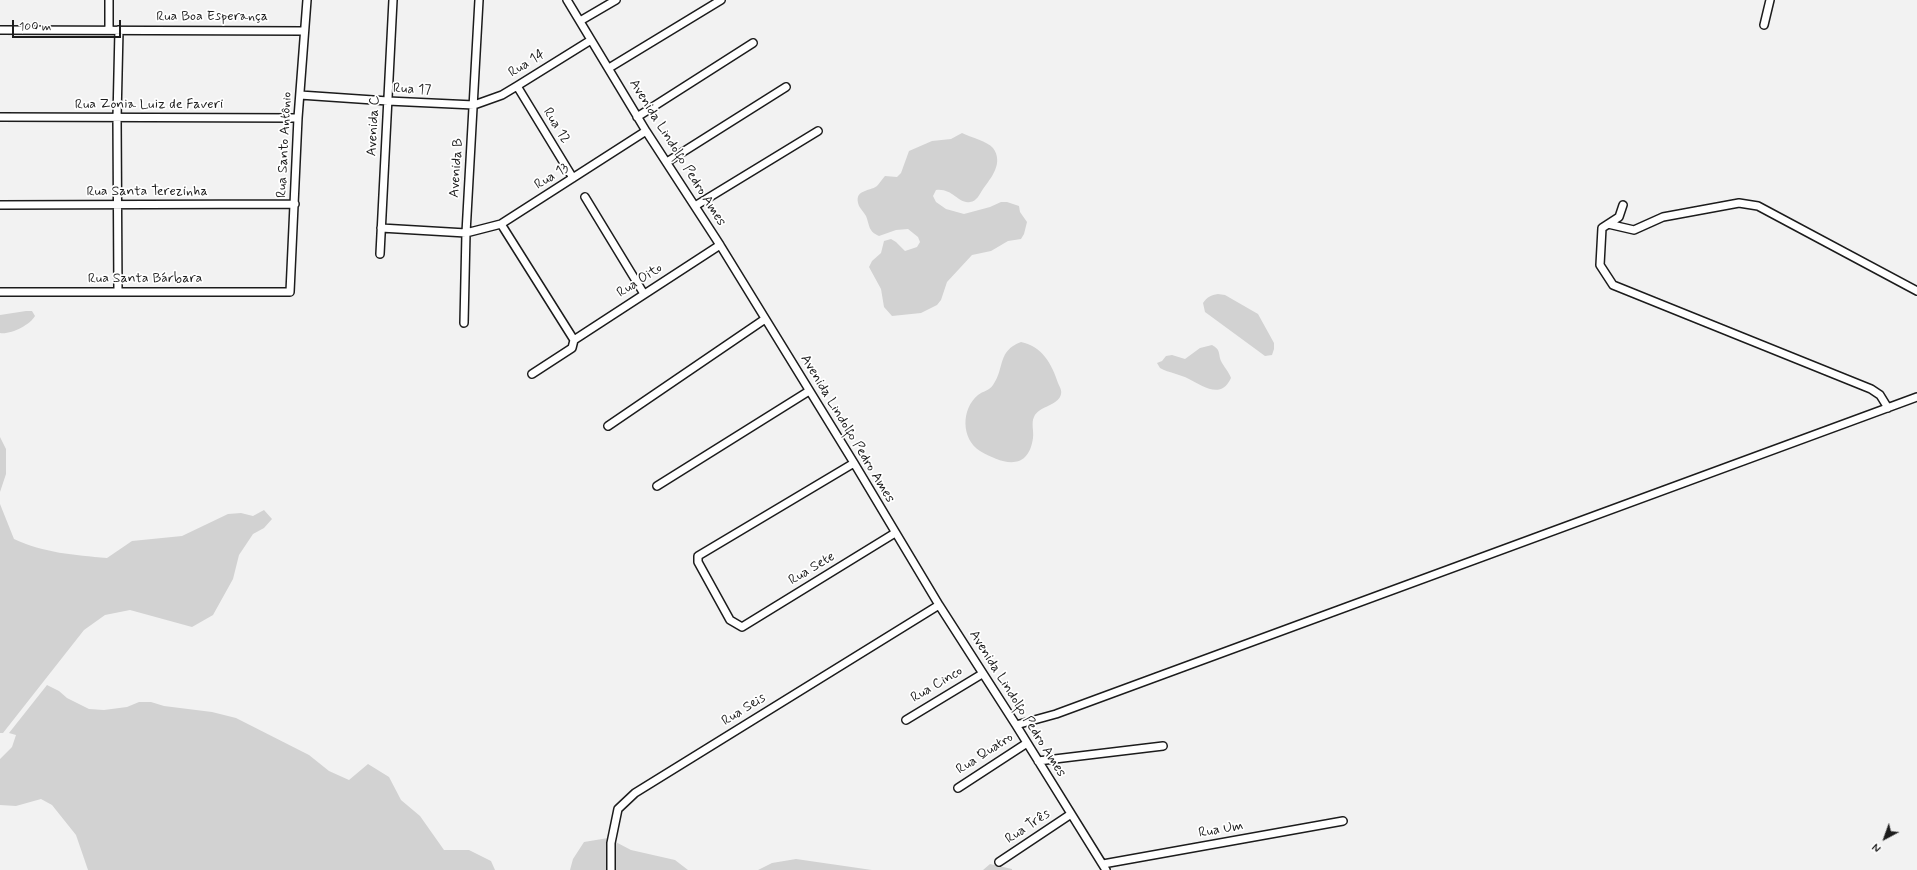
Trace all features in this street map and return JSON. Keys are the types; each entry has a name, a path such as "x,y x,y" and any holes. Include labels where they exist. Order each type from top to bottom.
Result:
{"street":[{"path":"109,0 109,30"},
{"name":"Rua Santo Antônio","path":"290,292 298,118 307,0"},
{"name":"Avenida C","path":"380,254 393,0"},
{"name":"Avenida B","path":"466,233 479,0"},
{"name":"Avenida Lindolfo Pedro Ames","path":"567,0 646,132 720,245 939,605 1016,725 1104,867"},
{"path":"580,21 616,0"},
{"path":"608,68 721,0"},
{"path":"1764,25 1770,0"},
{"name":"Rua Boa Esperança","path":"0,30 304,30"},
{"path":"118,292 117,118 119,30"},
{"name":"Rua 14","path":"474,105 502,94 517,86 591,40"},
{"path":"637,117 753,43"},
{"name":"Rua 12","path":"517,86 574,178"},
{"path":"667,162 786,87"},
{"name":"Rua 17","path":"300,95 474,105"},
{"name":"Rua Zonia Luiz de Faveri","path":"0,117 298,118"},
{"path":"695,206 818,131"},
{"name":"Rua 13","path":"381,228 466,233 501,224 646,132"},
{"path":"585,197 644,294"},
{"path":"1608,224 1634,230 1662,217 1739,203 1758,206 1917,291"},
{"name":"Rua Santa Terezinha","path":"0,205 117,206 295,204"},
{"path":"1622,204 1619,217 1602,228 1600,265 1613,285 1871,389 1880,396 1888,408"},
{"path":"501,224 574,340"},
{"path":"464,323 466,233"},
{"name":"Rua Oito","path":"532,374 572,348 574,340 720,245"},
{"name":"Rua Santa Bárbara","path":"0,292 290,292"},
{"path":"608,426 765,319"},
{"path":"657,486 809,391"},
{"path":"1016,725 1063,711 1917,397"},
{"name":"Rua Sete","path":"854,463 698,556 698,562 730,620 742,627 895,533"},
{"name":"Rua Seis","path":"611,870 611,843 618,809 635,793 939,605"},
{"name":"Rua Cinco","path":"906,720 982,674"},
{"name":"Rua Quatro","path":"958,788 1027,743"},
{"path":"1038,761 1163,746"},
{"name":"Rua Três","path":"999,862 1071,814"},
{"name":"Rua Um","path":"1104,867 1343,821"}],"shaded area":[{"path":"962,133 983,141 993,148 996,154 997,165 978,197 974,200 970,202 962,201 947,191 936,190 933,196 936,202 946,209 964,214 990,207 1001,202 1007,202 1019,206 1020,212 1027,222 1024,234 1021,239 1008,241 991,251 972,255 947,282 941,300 937,305 921,313 892,316 884,307 881,289 869,267 872,261 881,253 884,241 891,239 905,251 917,247 920,242 918,237 908,229 896,230 879,236 875,234 871,230 866,216 859,206 858,197 863,192 877,186 885,176 897,177 901,173 909,151 932,141 951,139"},
{"path":"1218,294 1225,295 1258,314 1274,343 1272,355 1265,356 1205,312 1203,303 1209,297"},
{"path":"32,311 35,316 29,323 14,331 0,333 0,315"},
{"path":"1021,342 1035,347 1045,357 1053,369 1061,393 1060,397 1054,403 1036,413 1033,422 1033,438 1030,449 1026,456 1020,461 1012,462 996,459 980,451 974,446 969,439 967,432 966,416 972,401 978,395 990,389 997,379 1002,360 1008,350"},
{"path":"1212,345 1218,350 1221,361 1231,378 1227,385 1217,390 1206,388 1186,377 1160,368 1157,363 1162,361 1166,356 1172,355 1185,359 1200,348"},
{"path":"0,437 6,449 6,474 0,492"},
{"path":"0,504 14,539 25,544 48,550 107,558 132,541 182,536 228,514 241,513 253,516 264,510 272,519 264,528 253,534 239,555 233,579 213,615 192,627 130,610 105,615 84,630 3,733 0,733"},
{"path":"47,685 59,691 67,698 89,709 104,710 127,707 139,702 151,702 164,706 212,712 236,718 309,755 329,771 349,780 368,764 389,777 401,800 420,816 444,850 469,850 491,861 495,870 88,870 76,835 52,805 41,799 16,806 0,805 0,759 12,747 16,735 9,733"},
{"path":"608,838 631,850 675,860 688,870 570,870 573,859 584,842"},
{"path":"796,859 872,870 758,870 772,863"},
{"path":"990,864 1012,869 1012,870 983,870"}]}
